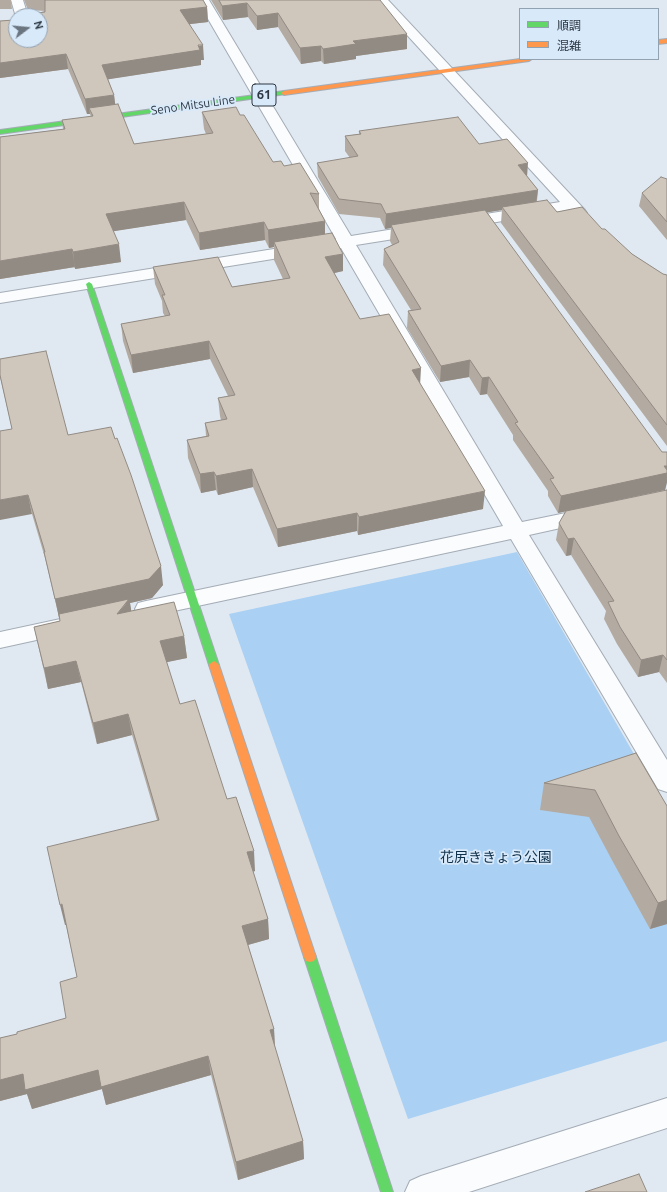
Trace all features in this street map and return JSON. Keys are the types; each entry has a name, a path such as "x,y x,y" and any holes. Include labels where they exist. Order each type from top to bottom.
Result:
{"street":[{"path":"203,0 345,242 667,782"},
{"path":"380,0 443,63 570,205 592,225"},
{"name":"Seno Mitsu Line","path":"0,132 255,88 443,63 519,59"},
{"name":"Seno Mitsu Line","path":"422,62 443,63"},
{"path":"0,298 439,226 493,225 570,205"},
{"path":"89,284 387,1192"},
{"path":"123,614 192,598 606,511"},
{"path":"0,640 85,622"},
{"path":"421,1192 479,1183 667,1113"}],"green space":[{"name":"花尻ききょう公園","path":"517,552 667,811 667,1041 408,1119 229,614"}],"building":[{"path":"45,0 203,0 207,7 180,10 203,45 198,45 200,50 102,65 114,95 85,99 66,54 0,63 0,21 8,20 8,48 48,48 48,8 45,8"},
{"path":"219,0 380,0 407,34 353,41 356,44 323,49 321,46 300,48 278,13 257,16 247,3 222,6"},
{"path":"118,104 134,144 213,133 202,112 236,107 240,115 244,115 273,162 281,161 284,166 300,163 319,194 310,193 325,221 268,230 264,222 199,233 184,202 106,214 119,244 73,252 72,249 0,261 0,137 65,129 62,120 93,116 89,108"},
{"path":"458,117 479,144 507,139 528,163 518,165 538,190 386,214 381,204 339,199 317,163 358,156 345,136 361,134 359,131"},
{"path":"661,177 667,179 667,222 642,193"},
{"path":"547,200 557,212 582,207 602,229 605,229 632,254 663,274 667,275 667,425 502,207"},
{"path":"485,210 662,452 667,452 667,466 664,466 667,473 561,496 550,479 554,478 515,423 518,422 489,377 482,378 470,360 441,366 408,311 421,309 384,249 399,242 391,225"},
{"path":"332,233 343,254 325,257 360,319 389,314 421,368 412,370 485,491 359,517 357,513 277,529 252,469 216,476 214,472 200,474 187,440 209,436 205,423 227,419 218,398 235,395 209,341 131,355 121,324 170,315 162,295 165,295 153,267 218,257 232,287 290,278 274,242"},
{"path":"46,351 68,435 111,427 115,439 117,438 131,475 161,566 149,579 55,599 45,552 28,495 0,500 0,431 12,429 0,375 0,359"},
{"path":"667,490 667,660 663,655 641,660 620,627 608,602 614,601 574,538 568,539 559,523 566,511"},
{"path":"129,599 117,614 174,602 184,636 160,641 180,704 195,700 227,799 236,797 254,851 247,852 268,919 242,926 274,1029 270,1030 303,1141 236,1162 208,1056 101,1087 98,1070 25,1090 23,1074 0,1080 0,1038 66,1018 60,982 77,977 62,904 60,905 47,847 159,820 128,714 93,723 76,661 44,668 34,627 60,621 59,614"},
{"path":"636,753 667,806 667,900 658,903 619,836 595,790 544,783"},
{"path":"639,1174 647,1192 585,1192"}],"traffic: fast":[{"path":"0,132 284,93"},
{"path":"89,284 214,665"},
{"path":"310,957 387,1192"}],"traffic: slow":[{"path":"659,42 667,41"},
{"path":"284,93 522,60"},
{"path":"214,665 310,957"}]}
